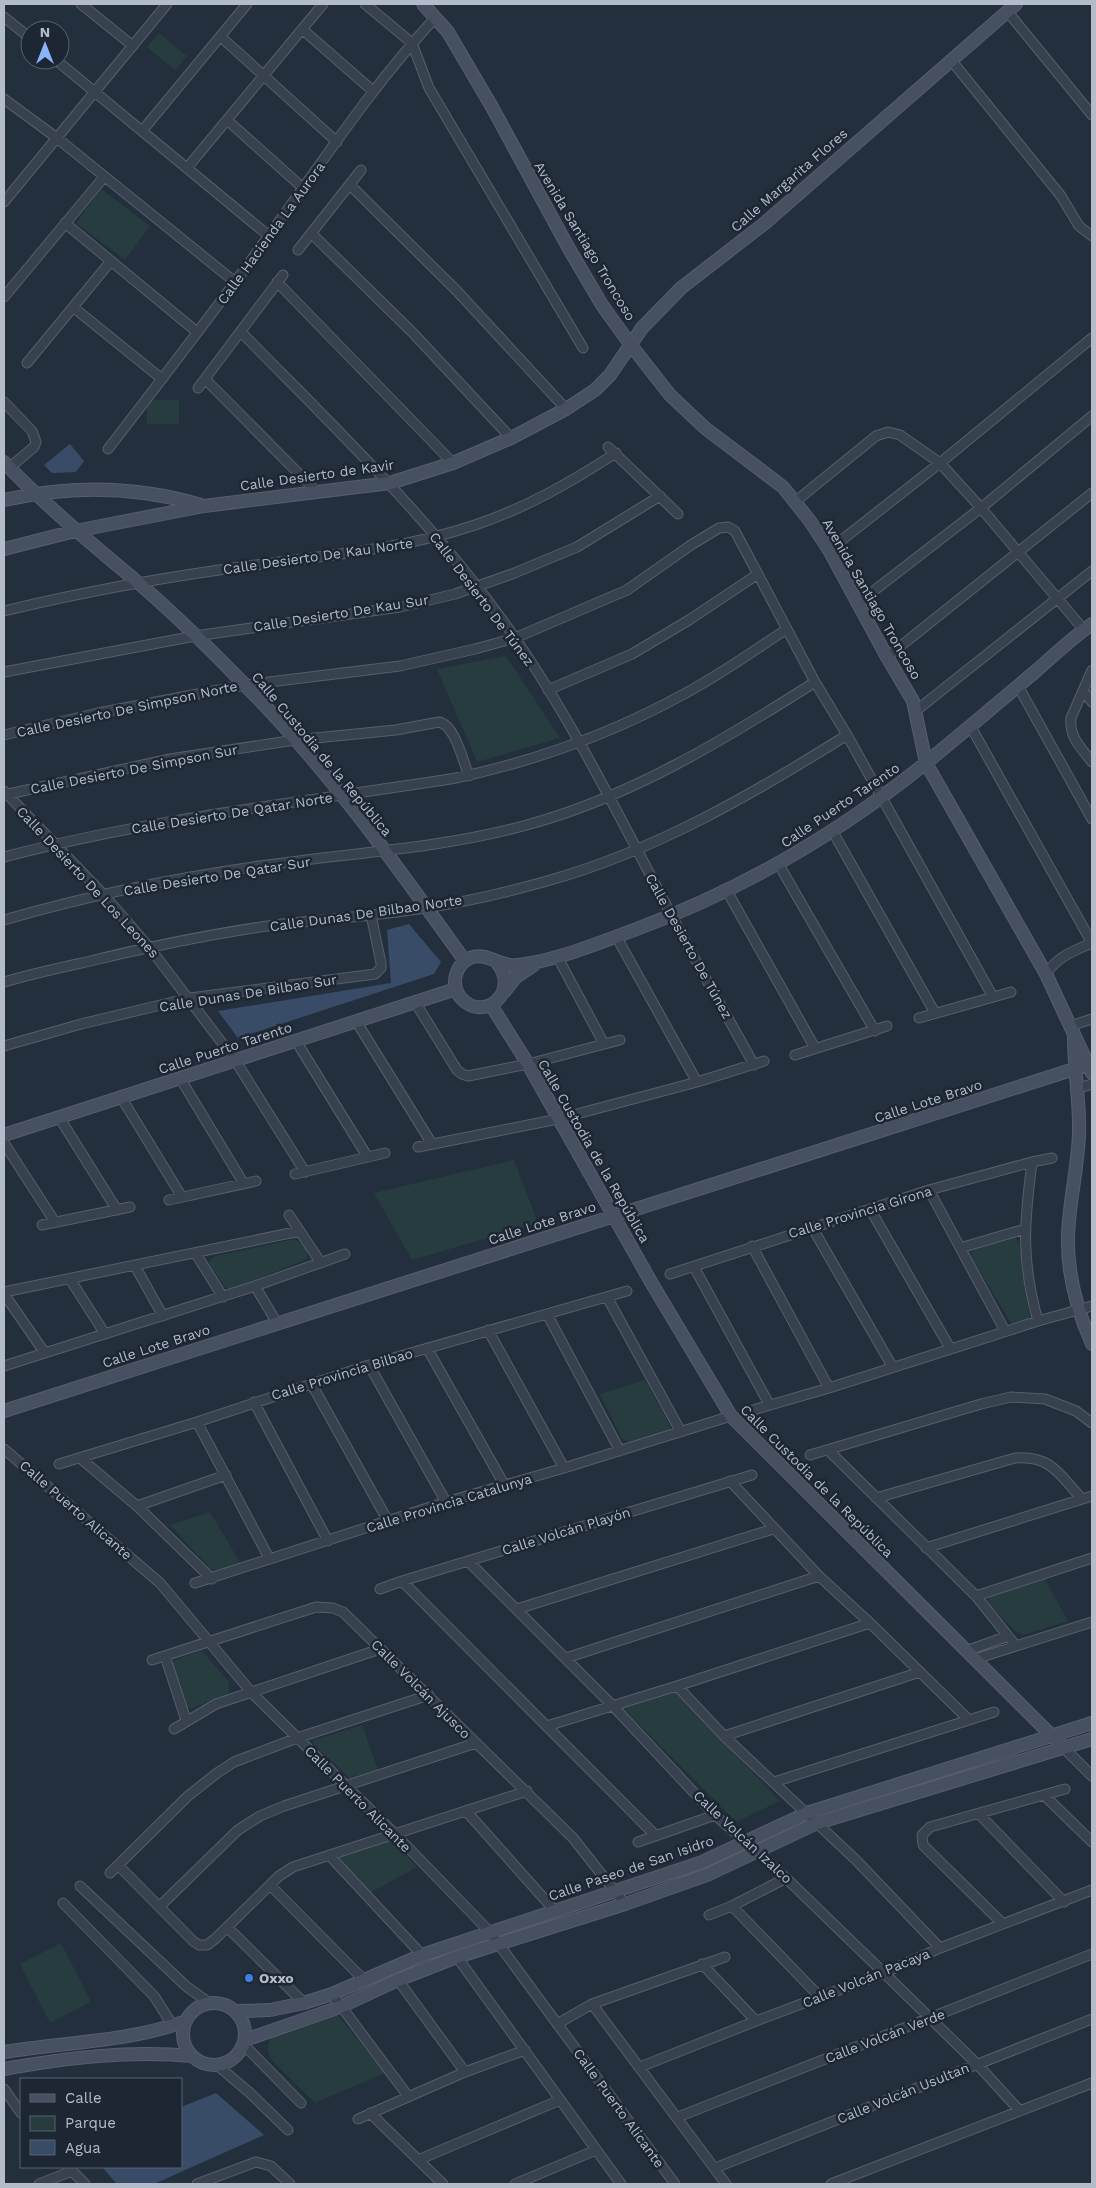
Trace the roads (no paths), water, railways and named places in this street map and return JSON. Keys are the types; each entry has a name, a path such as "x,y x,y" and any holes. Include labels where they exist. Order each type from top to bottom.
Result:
{"main road":[{"name":"Avenida Santiago Troncoso","path":"423,4 448,32 461,53 568,247 602,304 630,344 670,394 704,428 766,473 796,501 829,550 886,657 917,710 926,763 1046,974 1091,1067"},
{"name":"Calle Margarita Flores","path":"595,390 610,375 630,344 653,314 681,288 764,223 1012,8"},
{"name":"Calle Desierto de Kavir","path":"4,549 75,531 204,506 390,483 453,463 511,438 566,409 595,390"},
{"name":"Calle Custodia de la República","path":"7,465 75,531 137,582 196,636 245,685 342,796 386,852 465,961"},
{"name":"Calle Desierto de Kavir","path":"4,500 34,493 77,489 122,490 173,496 204,506"},
{"name":"Calle Puerto Tarento","path":"498,964 516,966 557,956 616,936 672,916 727,892 779,864 833,832 881,798 971,727 1088,627"},
{"path":"479,956 493,959 498,964 506,977 503,993 491,1005 483,1007 474,1006 460,996 456,988 456,973 465,961 479,956"},
{"name":"Calle Puerto Tarento","path":"503,993 516,977 540,960"},
{"name":"Calle Puerto Tarento","path":"4,1135 456,988"},
{"name":"Calle Custodia de la República","path":"491,1005 528,1064 730,1416 1063,1747"},
{"name":"Avenida Santiago Troncoso","path":"1072,1030 1079,1133 1068,1249 1071,1280 1079,1310 1088,1325 1092,1344"},
{"name":"Calle Lote Bravo","path":"4,1411 1074,1070 1091,1067"},
{"name":"Calle Paseo de San Isidro","path":"234,2011 270,2010 304,2004 332,1994 422,1955 489,1931 556,1911 700,1863 807,1813 1092,1723"},
{"path":"244,2042 340,2007 398,1980 458,1957 625,1904 707,1875 817,1823 1092,1738"},
{"path":"4,2068 106,2055 162,2053 192,2056 204,2063 217,2065 228,2062 238,2055 244,2042 243,2024 234,2011 224,2005 211,2004 201,2006 192,2012 186,2021 184,2039 192,2056"},
{"path":"4,2052 132,2036 186,2021"}],"street":[{"path":"81,4 133,46"},
{"path":"4,202 167,4"},
{"path":"142,131 247,4"},
{"path":"187,168 323,4"},
{"path":"365,4 412,43 429,88 583,348"},
{"path":"1012,8 1092,115"},
{"path":"4,17 20,30"},
{"name":"Calle Hacienda La Aurora","path":"108,449 235,282 373,91 435,18"},
{"path":"302,30 373,91"},
{"path":"221,37 337,142"},
{"path":"951,60 1061,196 1079,226 1092,236"},
{"path":"68,70 269,236"},
{"path":"5,102 57,138 235,282"},
{"path":"227,120 303,188"},
{"path":"298,250 361,170"},
{"path":"4,297 104,177"},
{"path":"350,185 456,290 566,409"},
{"path":"65,223 197,332"},
{"path":"311,233 412,332 511,438"},
{"path":"27,363 111,262"},
{"path":"198,388 280,278 453,463"},
{"path":"73,307 162,378"},
{"name":"Calle Desierto De Túnez","path":"241,332 390,483 437,537 515,638 581,742 672,916 754,1065"},
{"path":"829,550 940,463 1092,338"},
{"path":"205,379 317,492"},
{"path":"4,402 36,436 34,447 7,465"},
{"path":"858,603 981,508 1092,416"},
{"path":"796,501 876,436 888,432 900,435 940,463 1058,599 1088,627"},
{"name":"Calle Desierto De Kau Norte","path":"4,611 137,582 363,552 437,537 475,525 528,504 559,489 612,450 660,496"},
{"path":"886,657 1018,554 1092,493"},
{"path":"660,496 678,514"},
{"name":"Calle Desierto De Kau Sur","path":"4,672 196,636 400,606 476,587 577,547 660,496"},
{"name":"Calle Desierto De Simpson Norte","path":"4,735 98,713 245,685 420,663 515,638 627,590 691,545 719,528 728,527 735,532 758,574"},
{"path":"917,710 1092,571"},
{"path":"548,690 609,665 639,650 689,620 758,574 815,682 847,735 992,997"},
{"name":"Calle Desierto De Qatar Norte","path":"4,857 55,844 215,814 469,776 581,742 644,715 685,693 787,628"},
{"path":"1092,670 1072,718 1071,731 1076,742 1092,762"},
{"name":"Calle Desierto De Qatar Sur","path":"4,920 104,895 260,866 386,852 490,834 524,826 564,814 608,796 708,748 815,682"},
{"path":"1018,686 1092,819"},
{"path":"1084,692 1092,702"},
{"name":"Calle Desierto De Simpson Sur","path":"5,793 170,759 295,740 396,730 434,722 444,723 451,729 469,776"},
{"path":"971,727 1092,943 1062,956 1046,974"},
{"name":"Calle Dunas De Bilbao Norte","path":"4,982 149,947 274,926 427,908 548,881 637,849 697,822 736,802 847,735"},
{"name":"Calle Desierto De Los Leones","path":"5,793 104,895 190,998 235,1060 305,1172"},
{"path":"833,832 935,1014"},
{"path":"779,864 875,1031"},
{"path":"727,892 815,1048"},
{"name":"Calle Dunas De Bilbao Sur","path":"4,1046 81,1024 190,998 375,974 381,968 381,963 371,915"},
{"path":"616,936 697,1082"},
{"path":"557,956 604,1044"},
{"path":"919,1018 1011,992"},
{"path":"415,1002 462,1074 476,1075 528,1064 620,1040"},
{"path":"1072,1030 1092,1019"},
{"path":"356,1021 432,1144"},
{"path":"795,1055 887,1026"},
{"path":"296,1041 367,1156"},
{"path":"418,1147 558,1119 697,1082 764,1061"},
{"path":"180,1078 244,1184"},
{"path":"1076,1089 1092,1084"},
{"path":"121,1097 182,1197"},
{"path":"59,1117 117,1210"},
{"path":"4,1143 55,1222"},
{"path":"295,1174 385,1153"},
{"name":"Calle Provincia Girona","path":"670,1274 929,1190 1052,1158"},
{"path":"1032,1162 1024,1249 1029,1288 1038,1321"},
{"path":"169,1200 256,1181"},
{"path":"929,1190 1005,1331"},
{"path":"42,1225 130,1207"},
{"path":"870,1209 950,1348"},
{"path":"288,1215 321,1263"},
{"path":"812,1228 892,1366"},
{"path":"960,1248 1025,1229"},
{"path":"45,1353 4,1293 300,1231"},
{"path":"752,1246 829,1388"},
{"path":"196,1254 223,1297"},
{"path":"4,1366 223,1297 345,1254"},
{"path":"135,1266 163,1316"},
{"path":"694,1267 770,1404"},
{"path":"70,1279 105,1334"},
{"path":"255,1286 276,1323"},
{"name":"Calle Provincia Bilbao","path":"59,1464 197,1422 368,1365 627,1291"},
{"path":"607,1297 681,1432"},
{"path":"753,1410 829,1388 892,1366 1005,1331 1092,1306"},
{"path":"547,1314 620,1451"},
{"path":"488,1330 564,1468"},
{"path":"427,1348 505,1486"},
{"path":"368,1365 446,1502"},
{"path":"311,1383 388,1521"},
{"path":"810,1455 981,1404 1011,1397 1045,1399 1076,1411 1092,1423"},
{"path":"254,1402 328,1541"},
{"name":"Calle Provincia Catalunya","path":"195,1583 446,1502 505,1486 730,1416"},
{"path":"197,1422 269,1558"},
{"name":"Calle Puerto Alicante","path":"4,1448 160,1583 252,1693 395,1834 489,1931 675,2184"},
{"path":"828,1450 976,1596 1016,1646"},
{"path":"876,1498 1016,1458 1029,1457 1041,1459 1052,1467 1082,1499"},
{"path":"80,1458 137,1506 212,1578"},
{"path":"137,1506 226,1474"},
{"name":"Calle Volcán Playón","path":"380,1589 752,1475"},
{"path":"730,1481 819,1576 870,1623 968,1720"},
{"path":"926,1548 1092,1496"},
{"path":"517,1610 773,1529"},
{"path":"976,1596 1092,1558"},
{"name":"Calle Volcán Izalco","path":"468,1561 612,1705 715,1815 786,1878 884,1973 977,2064 1020,2111"},
{"path":"566,1658 819,1576"},
{"path":"402,1581 656,1836"},
{"name":"Calle Volcán Ajusco","path":"152,1660 316,1608 325,1607 343,1612 573,1838 625,1904"},
{"path":"971,1655 1016,1646 1092,1622"},
{"path":"548,1726 870,1623"},
{"path":"971,1655 1008,1636"},
{"path":"174,1729 186,1720 216,1704 380,1649"},
{"path":"165,1656 186,1720"},
{"path":"724,1736 920,1672"},
{"path":"677,1686 724,1736 856,1860 940,1948"},
{"path":"110,1873 188,1796 217,1773 252,1754 429,1696"},
{"path":"774,1782 994,1712"},
{"path":"160,1906 238,1830 260,1816 476,1743"},
{"name":"Calle Custodia de la República","path":"1063,1747 1092,1776"},
{"path":"1003,1924 923,1845 922,1835 930,1827 1064,1789"},
{"path":"118,1865 193,1940 199,1945 207,1945 228,1928 286,1871 329,1855 468,1812 527,1791"},
{"path":"1044,1795 1092,1842"},
{"path":"468,1812 556,1911"},
{"path":"980,1814 1064,1902"},
{"path":"638,1842 715,1815"},
{"path":"329,1855 422,1955"},
{"path":"709,1916 786,1878"},
{"path":"270,1885 363,1979"},
{"path":"80,1886 187,1987 211,2004"},
{"name":"Calle Volcán Pacaya","path":"640,2067 1092,1890"},
{"path":"63,1903 154,1996 173,2026"},
{"path":"732,1906 820,1997"},
{"path":"228,1928 304,2004"},
{"name":"Calle Volcán Verde","path":"678,2117 1092,1954"},
{"path":"458,1957 621,2184"},
{"path":"557,2024 592,2004 725,1957"},
{"path":"702,1964 756,2021"},
{"path":"398,1980 465,2072"},
{"path":"332,1994 408,2096"},
{"path":"592,2004 678,2117 726,2184"},
{"name":"Calle Volcán Usultan","path":"715,2168 1092,2019"},
{"path":"244,2042 301,2103"},
{"path":"358,2119 465,2072 525,2050"},
{"path":"217,2065 250,2093 288,2130"},
{"path":"831,2184 1092,2083"},
{"path":"4,2089 20,2112"},
{"path":"418,2160 560,2100"},
{"path":"370,2113 443,2184"},
{"path":"515,2184 596,2150"},
{"path":"197,2184 248,2164 264,2163 271,2166 290,2184"},
{"path":"39,2184 70,2169 85,2184"}],"water":[{"path":"70,444 84,461 76,472 52,473 44,465"},
{"path":"409,924 441,962 434,974 238,1038 218,1011 391,983 387,930"},
{"path":"216,2093 264,2135 154,2184 117,2184 103,2168 182,2168 182,2107"}],"place":[{"name":"Oxxo","path":"249,1978"}]}
